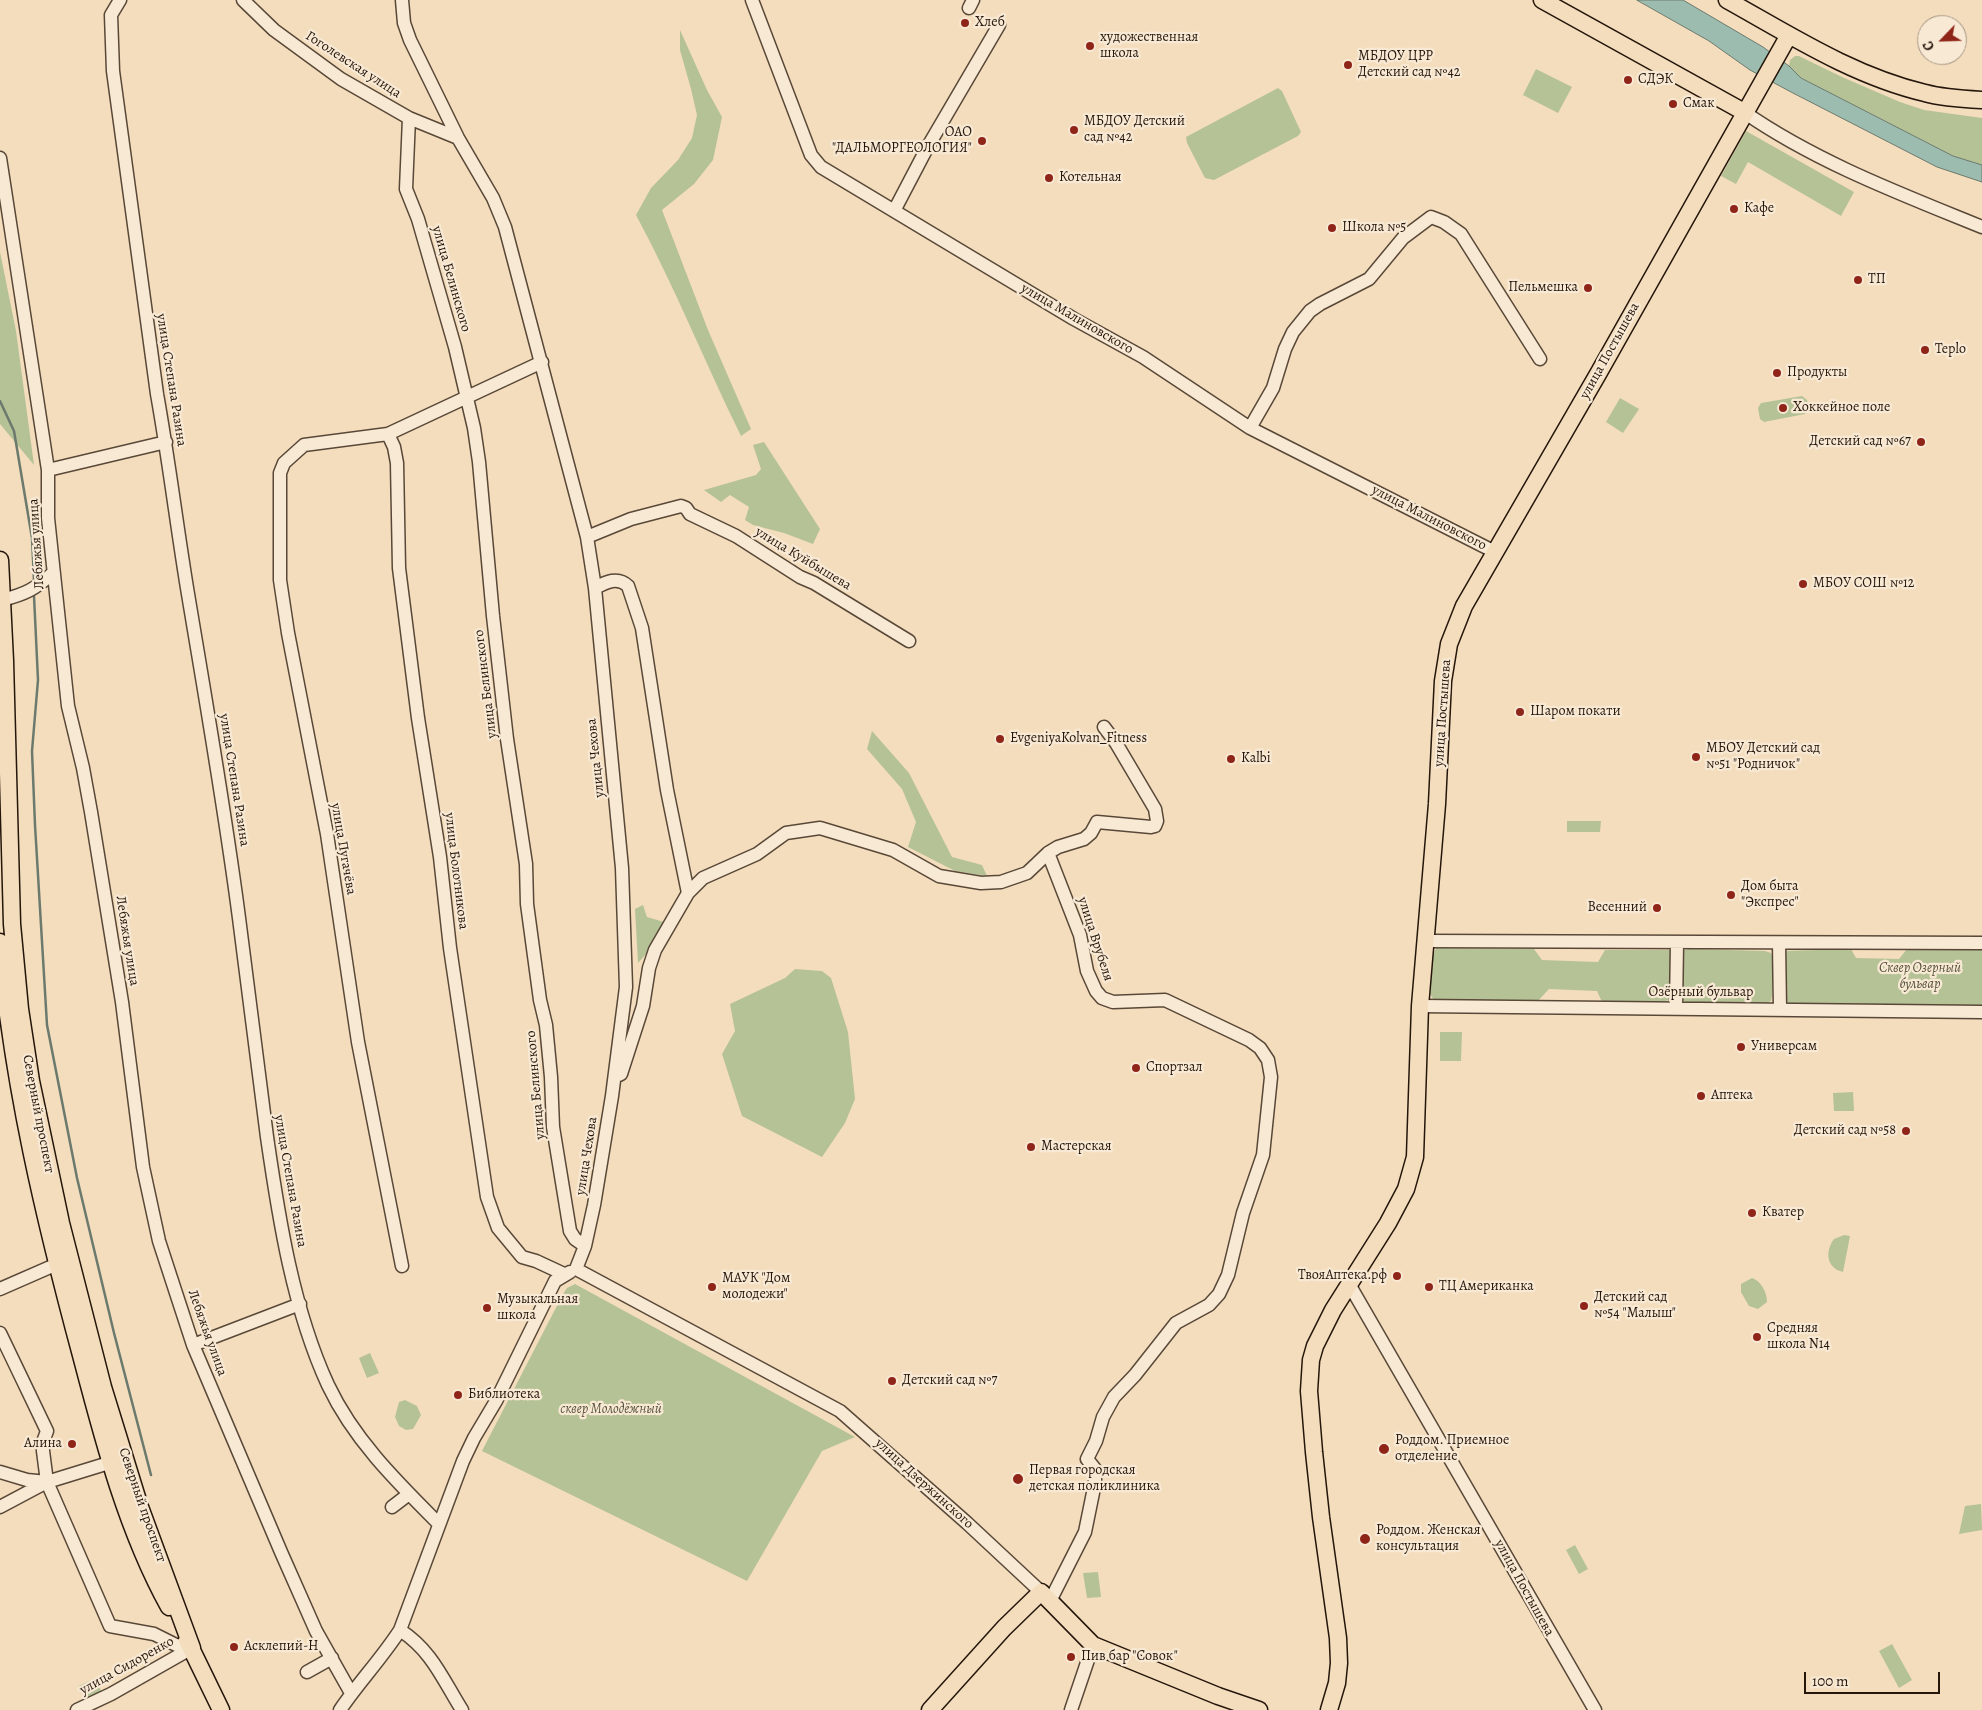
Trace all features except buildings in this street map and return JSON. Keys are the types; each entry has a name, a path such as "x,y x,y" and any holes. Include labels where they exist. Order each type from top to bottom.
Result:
{"main road":[{"path":"1542,0 1744,112"},
{"path":"1727,0 1839,62 1880,80 1926,94 1982,100"},
{"name":"улица Постышева","path":"1329,1710 1337,1683 1339,1663 1338,1638 1318,1489 1310,1401 1311,1360 1318,1338 1333,1310 1388,1223 1406,1189 1411,1174 1417,1133 1420,1006 1437,804 1445,661 1451,638 1464,606 1789,34"},
{"name":"Северный проспект","path":"0,560 12,924 27,1100"},
{"name":"Северный проспект","path":"0,942 10,1039 27,1100 64,1261 90,1391 128,1511 153,1578 192,1648 221,1710"},
{"name":"Северный проспект","path":"64,1261 140,1507 192,1648"},
{"path":"930,1710 1004,1628 1046,1597"},
{"name":"улица Дзержинского","path":"1046,1597 1093,1645 1218,1696 1259,1710"}],"street":[{"name":"улица Степана Разина","path":"120,0 110,15 113,71 157,394 166,442 187,591 227,826 256,1059 283,1239 300,1304 316,1355 329,1387 352,1428 386,1471 439,1524"},
{"name":"Гоголевская улица","path":"243,0 274,30 321,66 409,118 458,138"},
{"name":"улица Чехова","path":"340,1710 400,1630 454,1484 474,1438 496,1401 555,1281 570,1272 585,1246 594,1205 626,987 625,911 621,858 595,588 587,537 542,362 504,227 494,198 458,138 410,40 404,23 402,0"},
{"name":"улица Малиновского","path":"752,0 811,155 816,162 894,211 1143,357 1250,428 1496,552"},
{"path":"894,211 927,148 999,25"},
{"path":"1744,112 1769,130 1870,180 1982,227"},
{"name":"улица Белинского","path":"409,118 406,189 418,219 456,347 474,428 507,739 526,864 527,904 540,1000 546,1025 553,1127 570,1231 575,1239 585,1246"},
{"name":"Лебяжья улица","path":"0,158 48,470 48,518 68,706 83,768 91,812 122,1002 143,1167 159,1241 193,1345 316,1631 351,1693"},
{"path":"1250,428 1273,388 1285,349 1293,332 1310,311 1320,304 1369,280 1403,238 1431,217 1444,222 1461,234 1540,359"},
{"path":"388,434 542,362"},
{"name":"улица Пугачёва","path":"388,434 304,445 284,463 280,473 280,580 301,708 327,834 358,1042 402,1266"},
{"name":"улица Болотникова","path":"388,434 394,447 397,463 398,568 418,718 440,857 450,948 487,1197 498,1228 522,1257 570,1272"},
{"path":"48,470 166,442"},
{"name":"улица Куйбышева","path":"587,537 631,519 681,506 686,508 690,514 736,536 800,577 814,583 909,641"},
{"path":"2,600 23,595 40,585 53,572"},
{"path":"595,588 616,580 623,581 628,586 642,628 666,790 688,893"},
{"path":"614,1078 621,1074 643,1006 649,968 656,950 688,893 703,878 757,854 786,833 820,828 893,850 939,876 981,883 1001,882 1027,873 1048,853 1058,847 1084,839 1092,833 1097,822 1155,826 1158,821 1155,809 1116,743 1104,727"},
{"name":"улица Врубеля","path":"1046,1597 1085,1532 1095,1469 1087,1459 1096,1441 1103,1417 1114,1397 1135,1375 1176,1323 1209,1305 1219,1294 1228,1275 1242,1213 1263,1155 1271,1077 1268,1060 1260,1048 1249,1040 1165,1000 1113,1002 1102,998 1096,991 1088,971 1080,935 1048,853"},
{"path":"1425,941 1779,944 1982,943"},
{"path":"1676,1008 1677,943"},
{"path":"1779,944 1780,1008"},
{"name":"Озёрный бульвар","path":"1420,1006 1780,1008 1982,1012"},
{"path":"0,1289 64,1261"},
{"name":"улица Дзержинского","path":"570,1272 840,1411 1046,1597"},
{"name":"улица Постышева","path":"1349,1284 1595,1710"},
{"path":"193,1345 300,1304"},
{"path":"0,1332 47,1431 43,1452 47,1482 110,1626 154,1634 176,1645 192,1648"},
{"path":"0,1507 47,1482 112,1462"},
{"path":"0,1472 27,1480 47,1482"},
{"path":"392,1508 409,1494"},
{"path":"400,1630 416,1640 430,1658 462,1710"},
{"path":"1071,1710 1093,1645"},
{"name":"улица Сидоренко","path":"77,1710 111,1694 192,1648"},
{"path":"307,1672 332,1658"}],"green space":[{"path":"680,30 707,90 722,117 713,160 694,184 662,210 708,330 751,429 741,436 664,270 636,215 651,188 678,160 692,138 697,115 680,50"},
{"path":"1795,56 1799,56 1900,102 1924,110 1982,118 1982,165 1953,156 1801,78 1789,66 1790,60"},
{"path":"1536,69 1572,87 1558,113 1523,95"},
{"path":"1278,88 1282,91 1301,132 1298,136 1214,180 1205,178 1187,143 1186,137"},
{"path":"1746,131 1854,192 1841,216 1748,162 1736,184 1721,176"},
{"path":"0,252 16,331 34,465 0,424"},
{"name":"Хоккейное поле","path":"1802,396 1807,400 1809,409 1805,414 1764,422 1760,419 1758,408 1761,403"},
{"path":"1620,398 1639,409 1623,433 1606,422"},
{"path":"764,442 820,529 813,544 784,533 753,525 745,520 749,507 730,495 721,502 704,490 756,475 761,469 753,445"},
{"path":"872,731 909,773 952,857 982,865 987,876 955,871 908,847 916,822 902,789 867,749"},
{"path":"1567,821 1601,821 1600,832 1567,832"},
{"path":"643,905 647,917 664,922 654,945 638,963 635,909"},
{"path":"1436,948 1534,949 1542,960 1598,962 1605,950 1672,950 1669,1000 1662,1002 1603,1004 1597,991 1549,989 1535,1004 1434,1000 1430,994 1432,957"},
{"name":"Сквер Озерный бульвар","path":"1851,949 1856,958 1899,959 1907,949 1982,950 1982,1006 1784,1004 1783,951"},
{"path":"1684,950 1765,951 1771,953 1773,958 1771,1001 1767,1003 1687,1003 1681,999 1680,954"},
{"path":"795,969 822,971 831,978 848,1032 855,1099 845,1123 822,1157 742,1116 722,1054 735,1031 730,1004 785,978"},
{"path":"1440,1032 1462,1032 1461,1061 1440,1061"},
{"path":"1853,1092 1854,1111 1834,1111 1833,1093"},
{"path":"1844,1235 1850,1236 1843,1272 1833,1267 1828,1254 1834,1239"},
{"path":"1752,1278 1761,1284 1767,1298 1767,1302 1758,1309 1749,1306 1741,1292 1741,1284"},
{"name":"сквер Молодёжный","path":"575,1284 855,1437 822,1451 747,1581 482,1451 563,1294 567,1288"},
{"path":"370,1353 379,1373 367,1378 359,1358"},
{"path":"405,1400 417,1406 421,1415 413,1429 406,1430 399,1426 395,1417 399,1402"},
{"path":"1981,1504 1982,1530 1959,1534 1965,1506"},
{"path":"1575,1545 1588,1569 1579,1574 1566,1550"},
{"path":"1098,1572 1101,1597 1087,1598 1083,1573"},
{"path":"1892,1644 1912,1680 1899,1688 1879,1651"},
{"path":"95,1678 103,1695 87,1703 79,1686"}],"shaded area":[{"path":"1637,0 1683,0 1763,47 1789,66 1801,78 1953,156 1982,165 1982,182 1937,167 1791,92 1750,70 1709,41"}],"waterway":[{"path":"0,401 14,431 32,538 34,580"},
{"path":"34,596 38,680 32,751 47,1025 77,1178 114,1333 151,1475"}],"place":[{"name":"Хлеб","path":"965,23"},
{"name":"художественная школа","path":"1090,46"},
{"name":"МБДОУ ЦРР Детский сад №42","path":"1348,65"},
{"name":"СДЭК","path":"1628,80"},
{"name":"Смак","path":"1673,104"},
{"name":"МБДОУ Детский сад №42","path":"1074,130"},
{"name":"ОАО \"ДАЛЬМОРГЕОЛОГИЯ\"","path":"982,141"},
{"name":"Котельная","path":"1049,178"},
{"name":"Кафе","path":"1734,209"},
{"name":"Школа №5","path":"1332,228"},
{"name":"ТП","path":"1858,280"},
{"name":"Пельмешка","path":"1588,288"},
{"name":"Teplo","path":"1925,350"},
{"name":"Продукты","path":"1777,373"},
{"name":"Хоккейное поле","path":"1783,408"},
{"name":"Детский сад №67","path":"1921,442"},
{"name":"МБОУ СОШ №12","path":"1803,584"},
{"name":"Шаром покати","path":"1520,712"},
{"name":"EvgeniyaKolvan_Fitness","path":"1000,739"},
{"name":"МБОУ Детский сад №51 \"Родничок\"","path":"1696,757"},
{"name":"Kalbi","path":"1231,759"},
{"name":"Дом быта \"Экспрес\"","path":"1731,895"},
{"name":"Весенний","path":"1657,908"},
{"name":"Универсам","path":"1741,1047"},
{"name":"Спортзал","path":"1136,1068"},
{"name":"Аптека","path":"1701,1096"},
{"name":"Детский сад №58","path":"1906,1131"},
{"name":"Мастерская","path":"1031,1147"},
{"name":"Кватер","path":"1752,1213"},
{"name":"ТвояАптека.рф","path":"1397,1276"},
{"name":"МАУК \"Дом молодежи\"","path":"712,1287"},
{"name":"ТЦ Американка","path":"1429,1287"},
{"name":"Детский сад №54 \"Малыш\"","path":"1584,1306"},
{"name":"Музыкальная школа","path":"487,1308"},
{"name":"Средняя школа N14","path":"1757,1337"},
{"name":"Детский сад №7","path":"892,1381"},
{"name":"Библиотека","path":"458,1395"},
{"name":"Алина","path":"72,1444"},
{"name":"Роддом. Приемное отделение","path":"1384,1449"},
{"name":"Первая городская детская поликлиника","path":"1018,1479"},
{"name":"Роддом. Женская консультация","path":"1365,1539"},
{"name":"Асклепий-Н","path":"234,1647"},
{"name":"Пив бар \"Совок\"","path":"1071,1657"}]}
